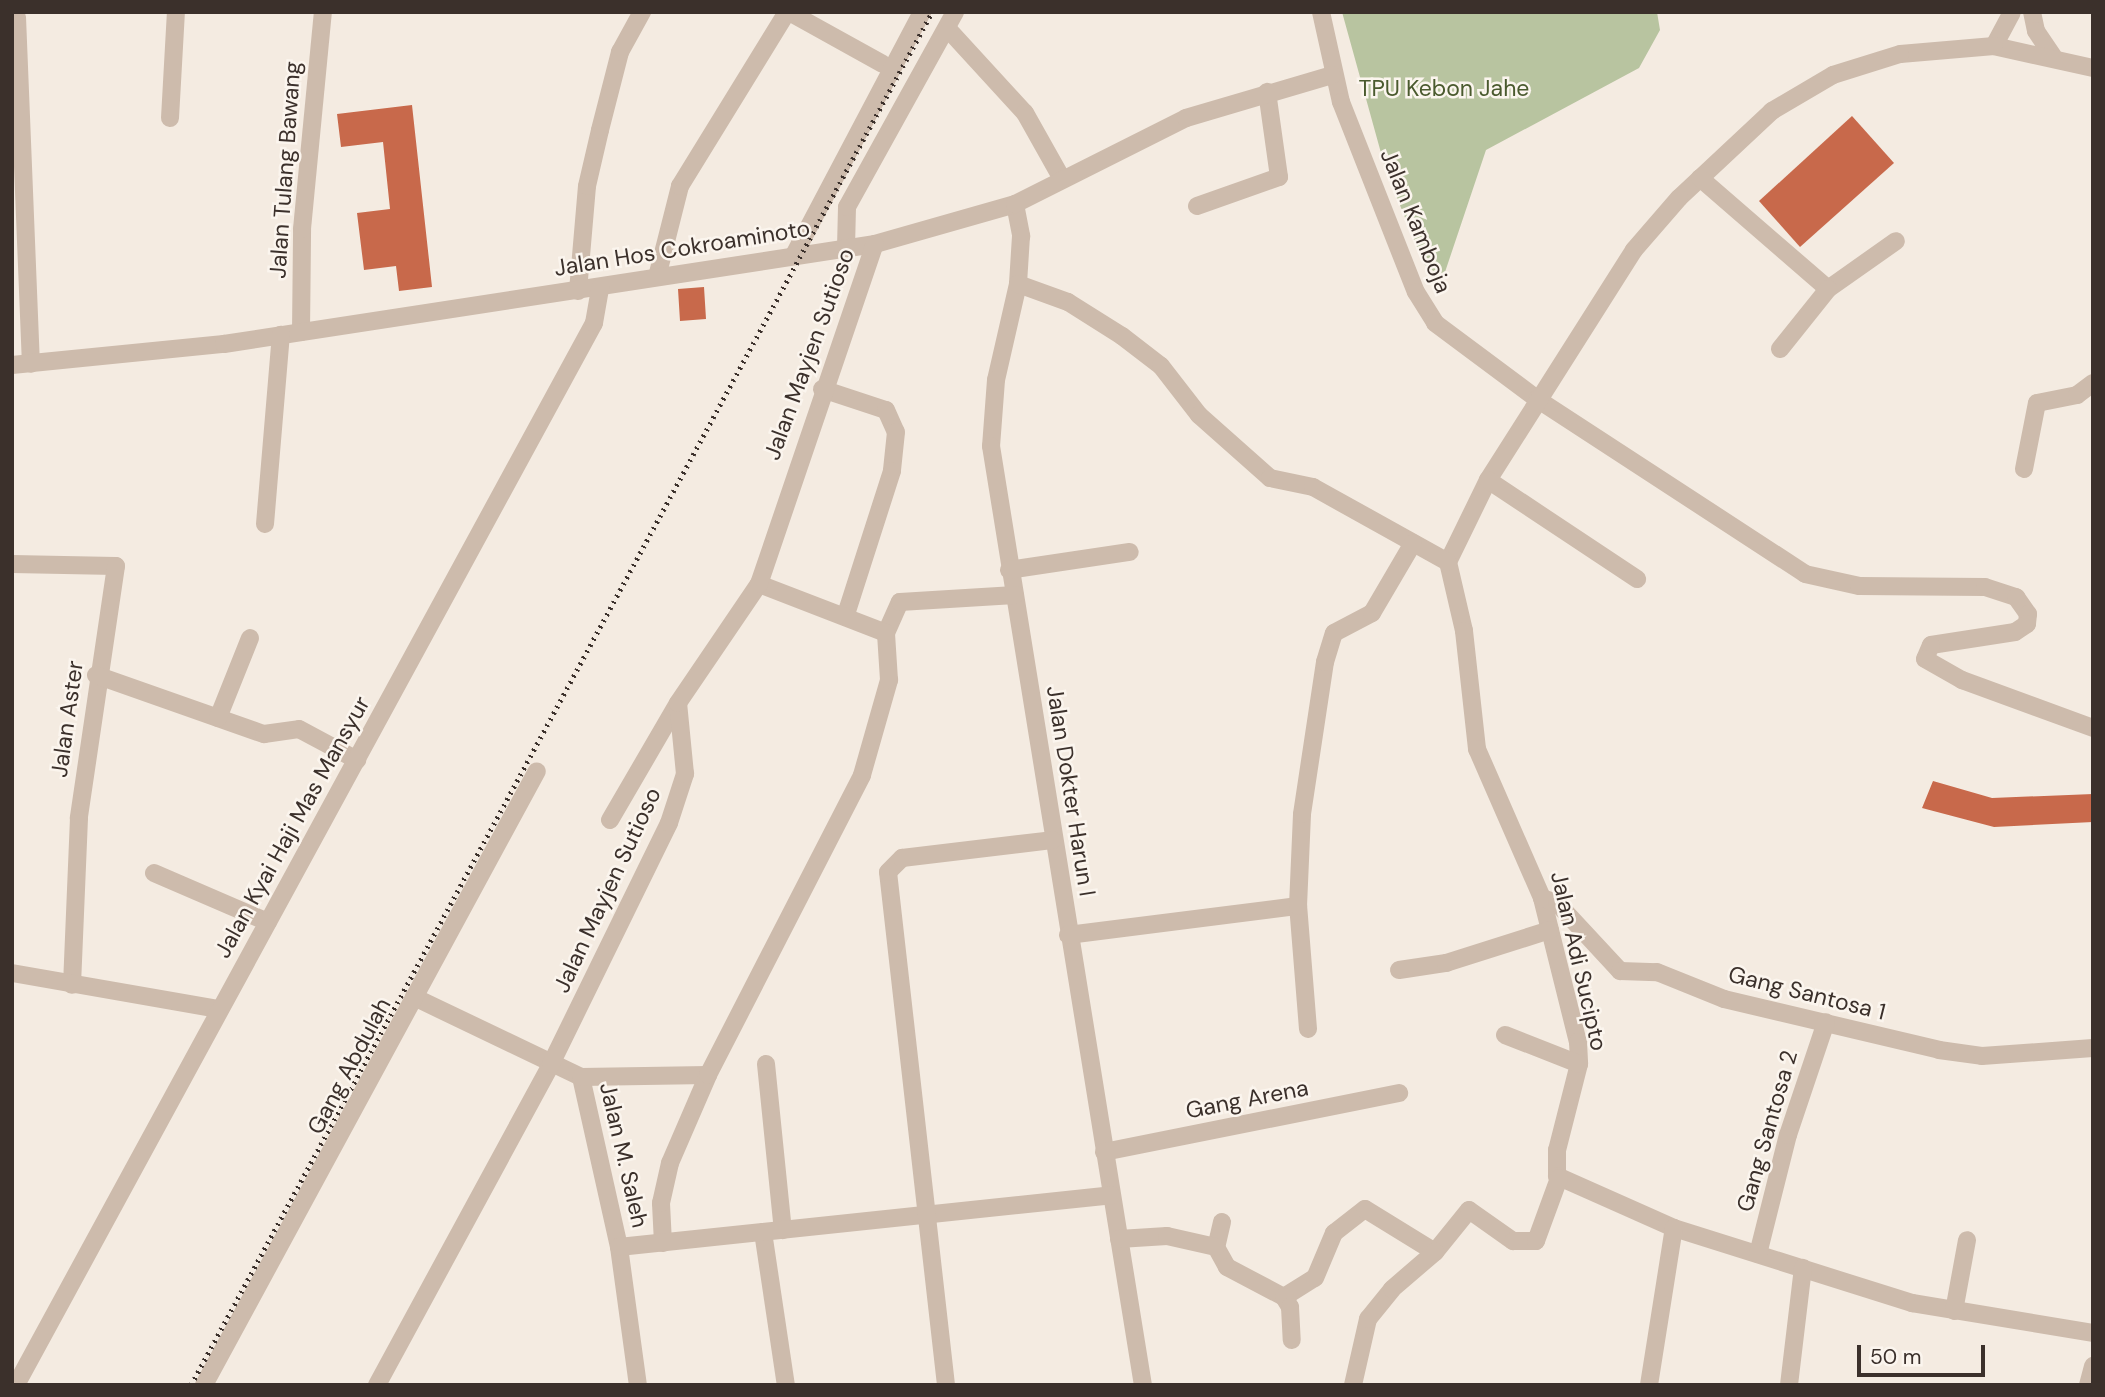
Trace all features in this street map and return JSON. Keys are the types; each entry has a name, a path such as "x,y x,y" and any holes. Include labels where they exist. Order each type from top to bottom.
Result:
{"street":[{"path":"170,118 176,12"},
{"name":"Jalan Tulang Bawang","path":"301,332 302,229 323,12"},
{"path":"578,291 581,232 597,141 620,52 642,12"},
{"path":"657,277 680,186 788,12 883,64"},
{"path":"794,255 922,12"},
{"name":"Jalan Kamboja","path":"1321,12 1332,75 1430,316 1537,399 1805,573 1859,586 1986,587 2016,597 2028,614 2027,624 2015,632 1931,645 1925,659 1962,680 2093,728"},
{"path":"1994,46 2012,12"},
{"path":"2032,12 2036,31 2053,56"},
{"path":"19,16 19,203 31,364"},
{"path":"846,248 847,207 951,20 1025,113 1062,179"},
{"path":"1018,284 1068,302 1097,317 1161,366 1199,415 1270,478 1313,487 1448,562 1488,480 1634,250 1700,178 1772,111 1833,75 1900,54 1994,46 2053,56 2093,68"},
{"name":"Jalan Hos Cokroaminoto","path":"12,365 281,335 875,244 1015,204 1152,133 1267,92 1332,75"},
{"path":"1197,206 1279,177 1267,92"},
{"path":"1700,178 1828,289"},
{"name":"Jalan Dokter Harun I","path":"1015,204 1021,236 1018,284 996,380 991,446 1052,840 1143,1385"},
{"path":"1780,349 1828,289 1896,241"},
{"name":"Jalan Mayjen Sutioso","path":"377,1385 551,1064 679,800 685,775 678,703 759,584 822,389 875,244"},
{"name":"Jalan Kyai Haji Mas Mansyur","path":"16,1385 594,323 600,288"},
{"path":"265,524 281,335"},
{"path":"2024,469 2037,403 2077,395 2093,383"},
{"path":"822,389 886,410 896,432 892,471 845,617"},
{"path":"1488,480 1637,579"},
{"path":"1308,1029 1298,906 1302,814 1328,652 1334,633 1372,613 1413,543"},
{"path":"1009,570 1130,552"},
{"name":"Jalan Adi Sucipto","path":"1448,562 1464,631 1477,749 1542,898 1579,1064 1557,1150 1559,1178"},
{"name":"Jalan Aster","path":"12,564 116,566 96,675 79,818 72,985"},
{"path":"759,584 886,633"},
{"path":"663,1243 664,1182 708,1075 862,775 889,680 886,633 900,602 1014,595"},
{"path":"218,718 250,638"},
{"path":"96,675 277,736 299,729 357,760"},
{"path":"610,820 678,703"},
{"name":"Gang Abdulah","path":"204,1385 537,771"},
{"path":"946,1385 924,1216 888,881 894,862 1052,840"},
{"path":"154,873 268,922"},
{"name":"Gang Santosa 1","path":"1542,898 1558,903 1620,971 1657,972 1724,999 1982,1056 2093,1048"},
{"path":"1068,935 1298,906"},
{"path":"1399,970 1446,963 1550,930"},
{"path":"12,973 219,1009"},
{"name":"Jalan M. Saleh","path":"414,997 581,1077 620,1247 638,1385"},
{"name":"Gang Santosa 2","path":"1758,1254 1788,1135 1826,1022"},
{"path":"1505,1035 1579,1064"},
{"path":"766,1065 783,1230"},
{"path":"581,1077 708,1075"},
{"name":"Gang Arena","path":"1104,1152 1399,1093"},
{"path":"1353,1385 1368,1319 1392,1289 1435,1252 1469,1210 1513,1241 1536,1241 1559,1178 1674,1228 1803,1268 1954,1311 2093,1333"},
{"path":"620,1247 1111,1195"},
{"path":"1284,1297 1315,1278 1334,1233 1365,1209 1435,1252"},
{"path":"1222,1222 1216,1247 1227,1267 1284,1297 1290,1307 1292,1340"},
{"path":"1649,1385 1674,1228"},
{"path":"763,1232 786,1385"},
{"path":"1119,1238 1167,1236 1216,1247"},
{"path":"1954,1311 1967,1240"},
{"path":"1789,1385 1803,1268"},
{"path":"2088,1385 2093,1366"}],"green space":[{"name":"TPU Kebon Jahe","path":"1342,12 1657,12 1660,30 1639,68 1486,150 1443,278 1424,264 1386,171"}],"building":[{"path":"412,105 432,287 399,291 396,266 364,270 357,213 390,209 383,142 341,147 337,114"},
{"path":"1852,116 1894,163 1800,247 1759,201"},
{"path":"704,287 706,319 680,321 678,289"},
{"path":"1933,781 1992,798 2093,794 2093,822 1994,827 1922,808"}],"railway":[{"path":"191,1385 932,12"}]}
